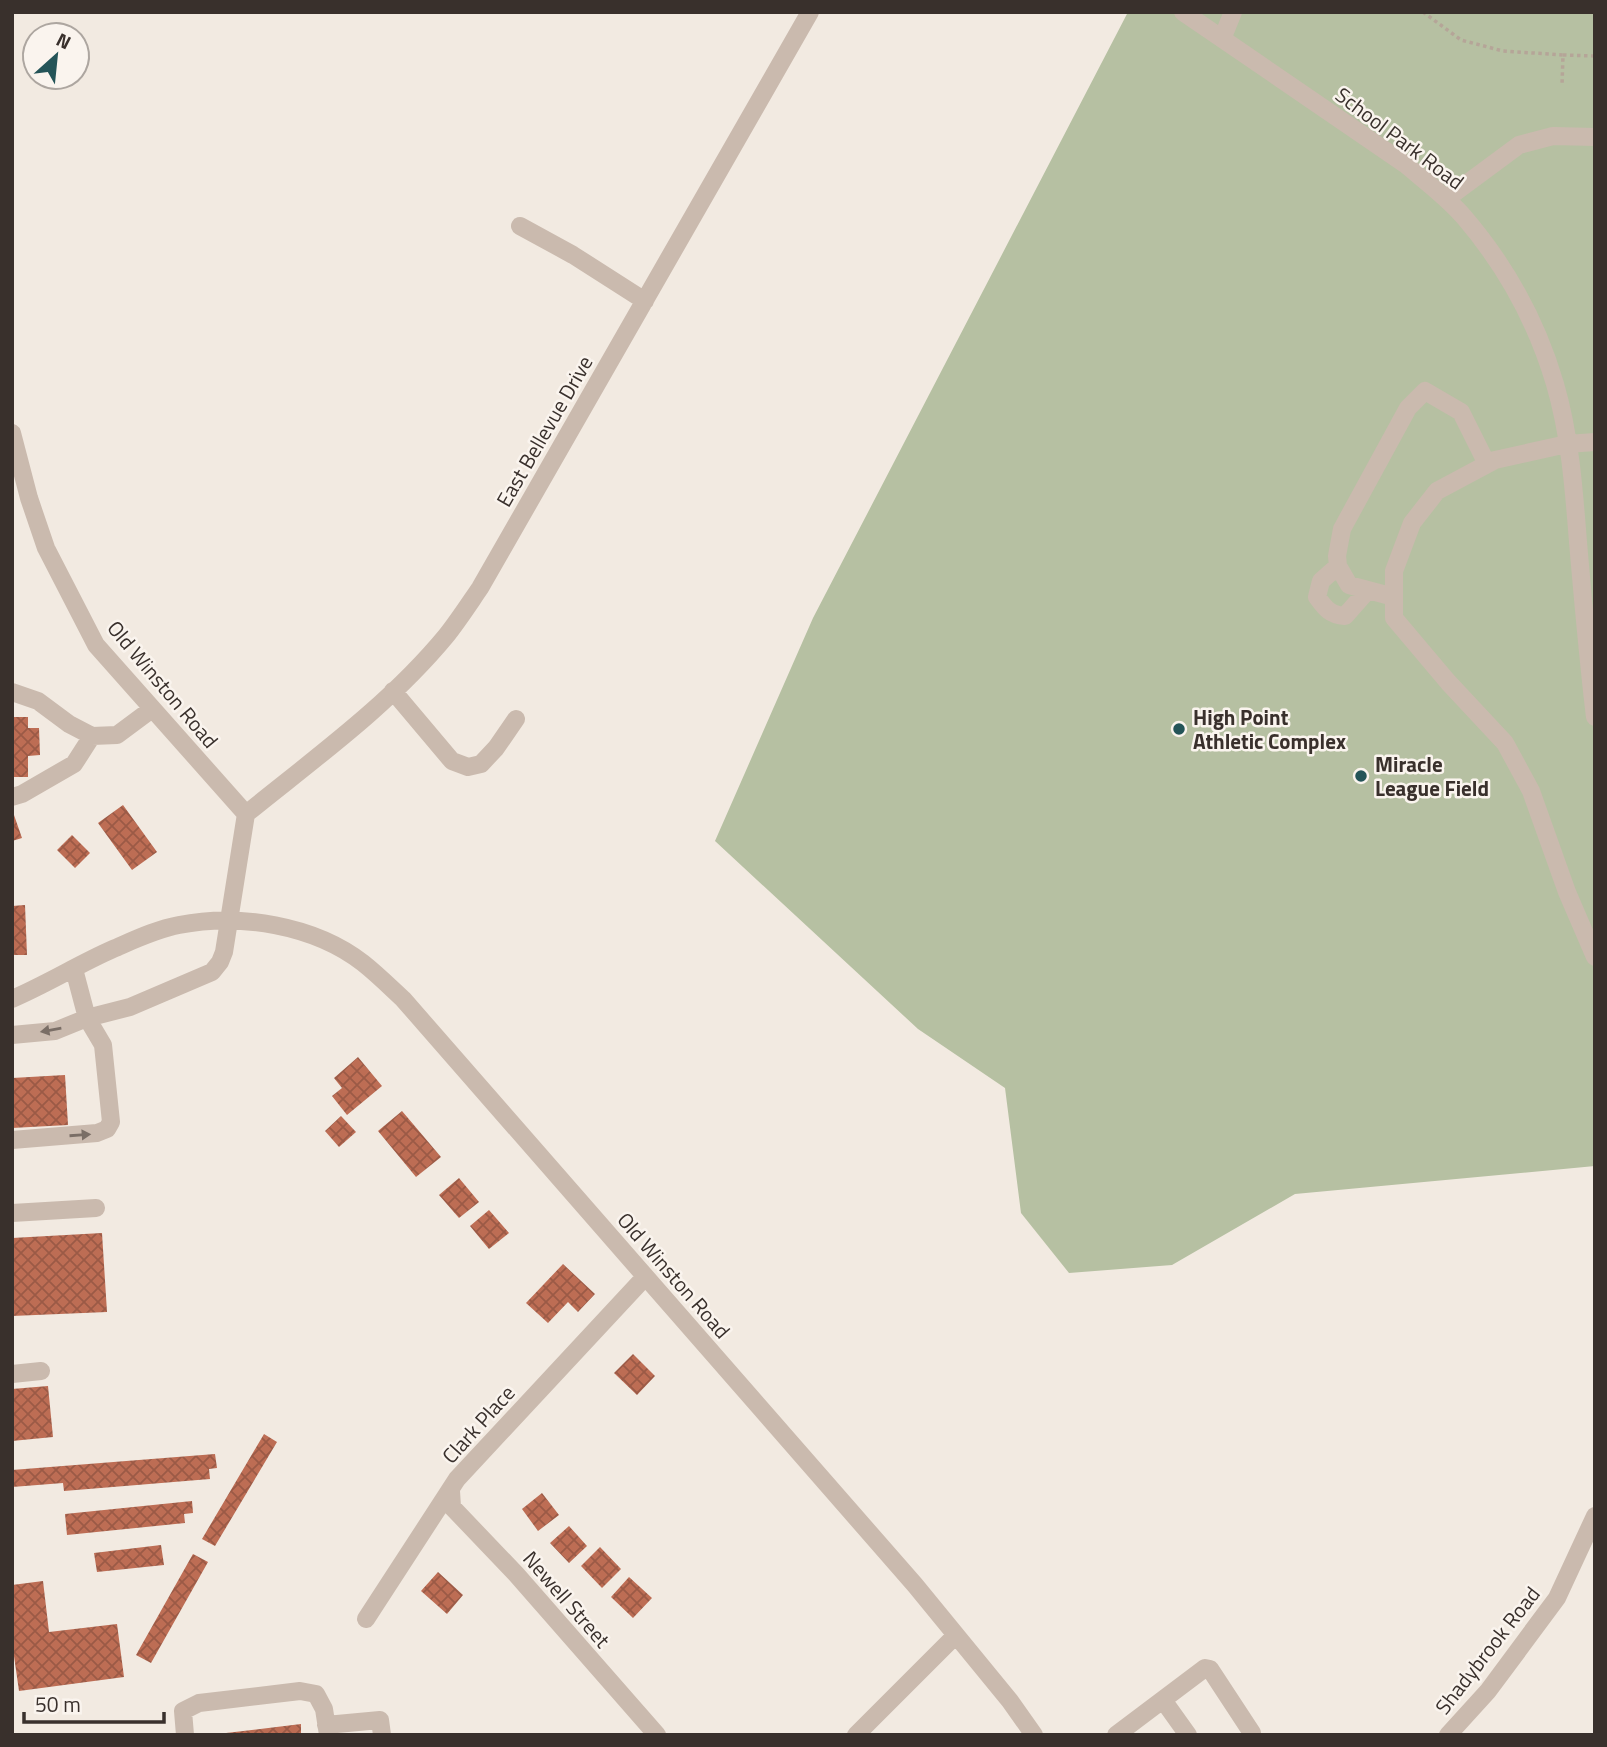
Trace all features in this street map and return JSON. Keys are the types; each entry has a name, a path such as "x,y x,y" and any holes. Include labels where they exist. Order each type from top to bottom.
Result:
{"street":[{"name":"East Bellevue Drive","path":"246,814 365,717 447,635 480,588 810,12"},
{"name":"School Park Road","path":"1183,12 1405,164 1463,215 1490,249 1511,282 1531,319 1555,385 1567,444 1591,650 1595,717"},
{"path":"1222,39 1233,12"},
{"path":"1446,199 1519,145 1553,136 1595,137"},
{"path":"520,226 573,255 645,301"},
{"path":"1394,597 1349,585 1338,566 1337,556 1342,529 1408,408 1425,391 1461,412 1486,464"},
{"name":"Old Winston Road","path":"12,433 20,491 96,645 246,814"},
{"path":"1595,442 1567,444 1495,460 1437,491 1412,523 1394,571 1394,618 1504,743 1531,790 1567,892 1595,957"},
{"path":"1338,566 1321,582 1318,597 1326,610 1336,616 1345,616 1368,590"},
{"path":"393,691 452,761 468,767 481,764 516,719"},
{"path":"12,692 38,701 69,724 92,736 117,735 152,709"},
{"path":"12,797 74,764 92,736"},
{"path":"12,1035 55,1031 87,1018 130,1007 212,972 224,952 246,814"},
{"name":"Old Winston Road","path":"12,999 110,950 178,925 227,920 279,926 324,940 362,962 403,999 906,1574 1034,1735"},
{"path":"12,1140 97,1133 107,1129 111,1122 103,1045 87,1018 74,969"},
{"path":"12,1213 96,1209"},
{"name":"Clark Place","path":"366,1619 457,1479 645,1277"},
{"path":"12,1374 41,1371"},
{"name":"Newell Street","path":"451,1491 452,1507 516,1574 657,1735"},
{"name":"Shadybrook Road","path":"1448,1735 1488,1691 1557,1598 1595,1516"},
{"path":"856,1735 956,1635"},
{"path":"1116,1735 1205,1668 1210,1669 1251,1735"},
{"path":"186,1735 183,1711 199,1703 300,1691 316,1693 324,1709 327,1730 380,1720 382,1735"},
{"path":"1163,1700 1188,1735"}],"path":[{"path":"1423,12 1461,40 1503,51 1595,56"},
{"path":"1562,85 1563,55"}],"green space":[{"name":"High Point Athletic Complex","path":"1128,12 1595,12 1595,1166 1295,1194 1172,1265 1069,1273 1021,1213 1005,1088 918,1029 715,841 813,618"}],"building":[{"path":"12,717 28,717 28,728 39,728 40,755 28,756 28,777 12,777"},
{"path":"123,805 157,852 132,870 98,823"},
{"path":"14,815 22,838 12,841 12,816"},
{"path":"72,835 90,853 75,868 57,850"},
{"path":"25,905 27,955 12,955 12,906"},
{"path":"358,1057 382,1086 347,1115 332,1096 342,1088 334,1078"},
{"path":"65,1075 68,1125 12,1128 12,1078"},
{"path":"402,1111 441,1157 416,1177 378,1131"},
{"path":"341,1116 356,1132 339,1147 325,1131"},
{"path":"459,1178 479,1202 459,1218 439,1195"},
{"path":"489,1210 509,1233 489,1249 470,1226"},
{"path":"102,1233 107,1312 12,1316 12,1238"},
{"path":"563,1264 595,1294 578,1312 568,1302 548,1323 526,1303"},
{"path":"633,1354 655,1376 637,1395 614,1373"},
{"path":"48,1386 53,1437 12,1441 12,1389"},
{"path":"264,1434 277,1442 215,1546 202,1539"},
{"path":"215,1454 217,1468 209,1469 210,1479 64,1491 63,1483 12,1487 12,1470"},
{"path":"542,1493 559,1515 538,1531 522,1509"},
{"path":"192,1501 193,1513 184,1514 185,1523 67,1535 65,1514"},
{"path":"569,1526 587,1546 569,1563 550,1543"},
{"path":"161,1545 164,1565 97,1572 94,1553"},
{"path":"600,1547 621,1569 602,1588 581,1566"},
{"path":"193,1554 208,1562 151,1663 136,1655"},
{"path":"438,1572 463,1595 447,1614 421,1591"},
{"path":"629,1577 652,1598 633,1618 611,1597"},
{"path":"43,1581 49,1632 117,1624 124,1677 19,1691 12,1642 12,1585"},
{"path":"301,1724 301,1735 226,1735 226,1733"}],"place":[{"name":"High Point Athletic Complex","path":"1179,729"},
{"name":"Miracle League Field","path":"1361,776"}]}
